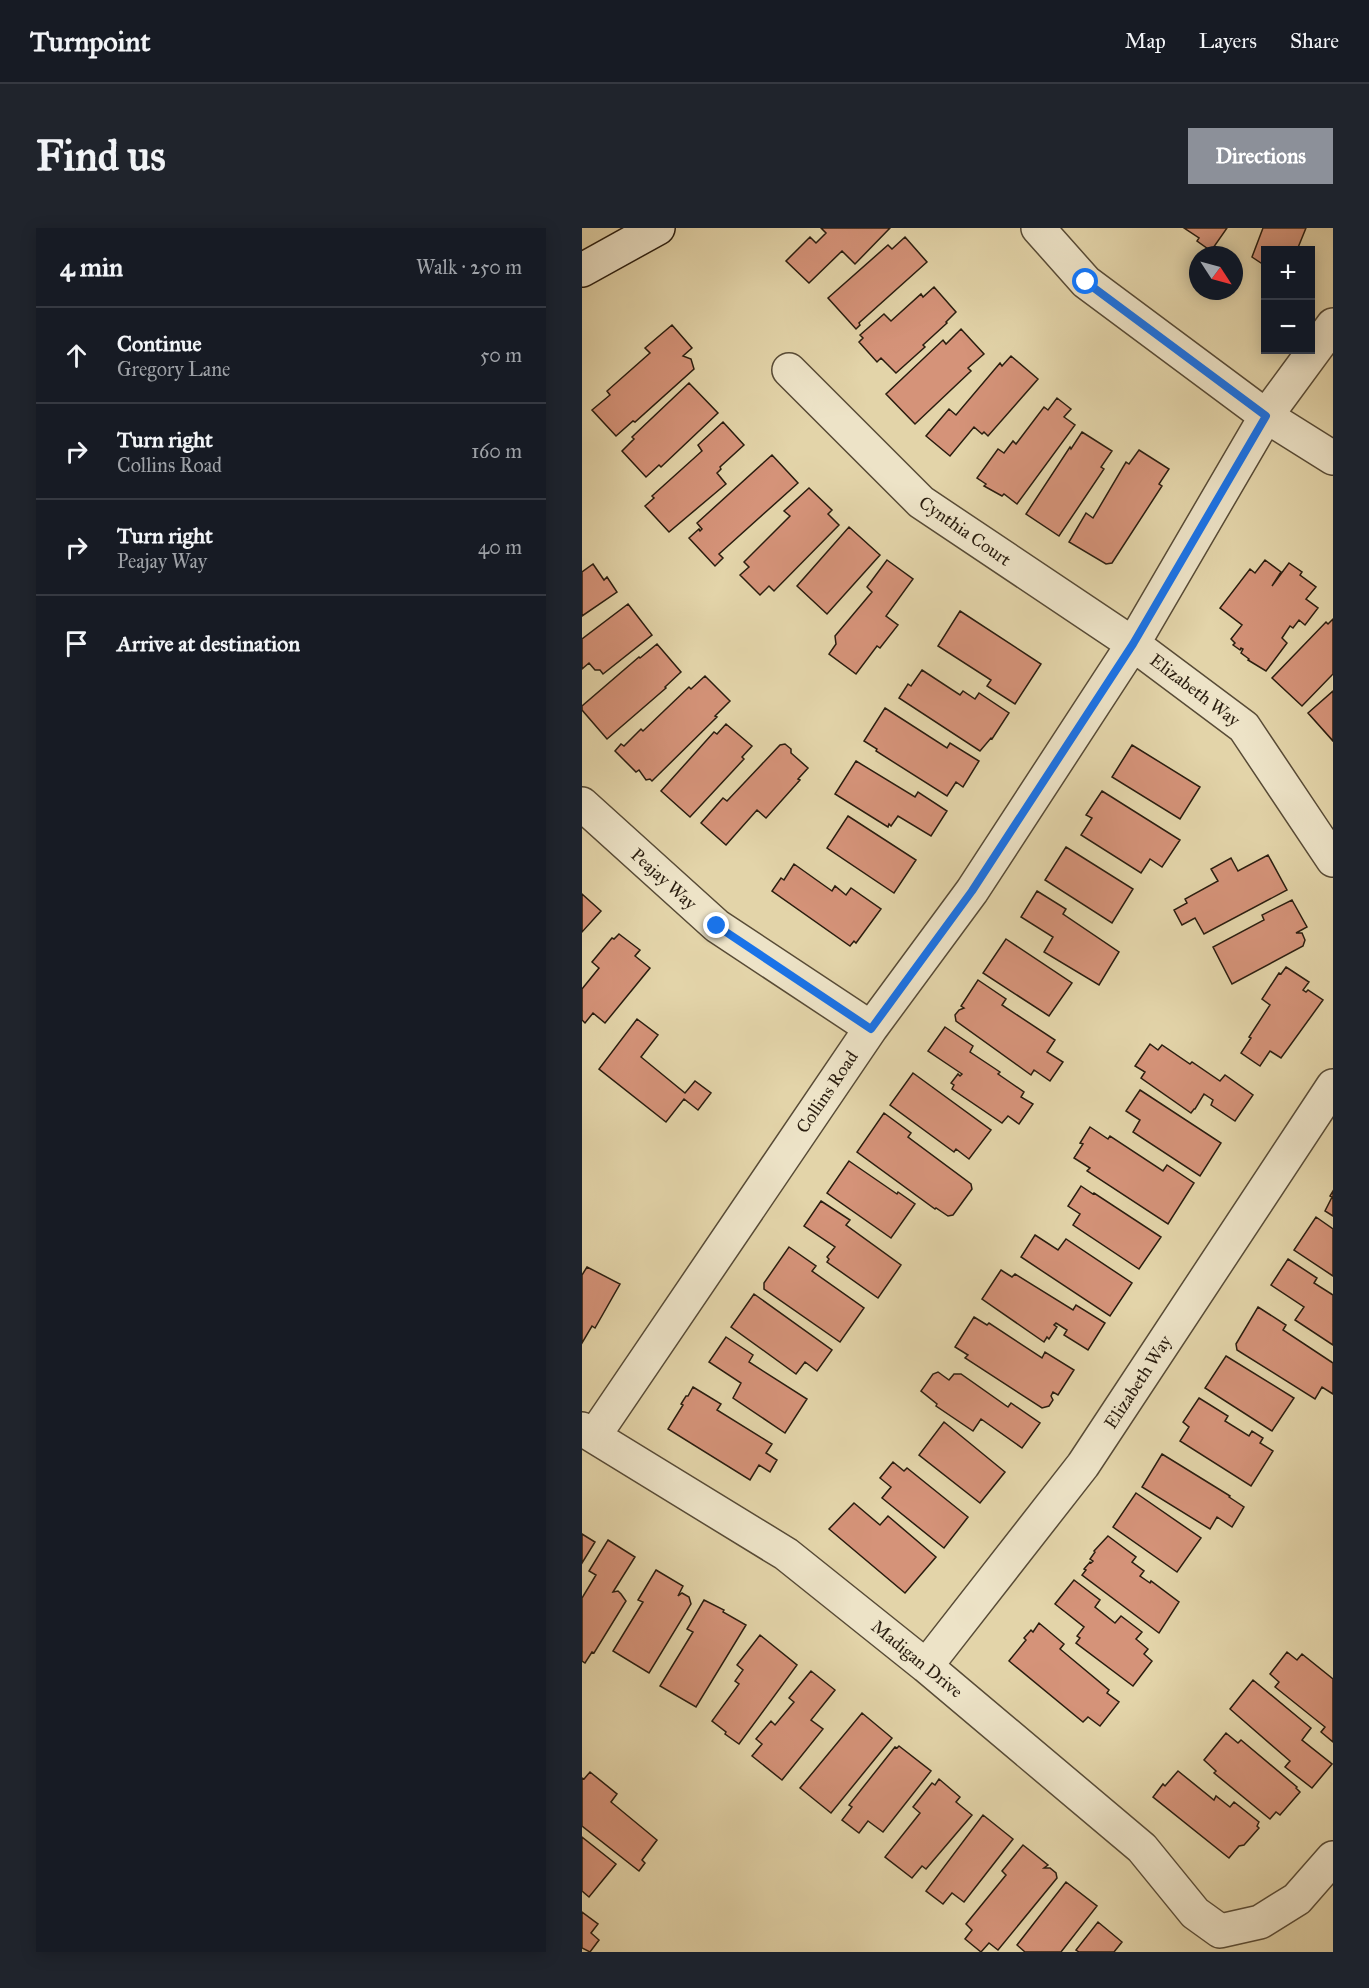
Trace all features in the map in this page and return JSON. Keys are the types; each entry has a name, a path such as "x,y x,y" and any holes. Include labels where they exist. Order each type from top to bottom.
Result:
{"street":[{"path":"582,270 658,228"},
{"path":"1038,228 1086,282 1266,416 1333,458"},
{"name":"Collins Road","path":"588,1432 871,1029 972,891 1133,644 1266,416 1333,325"},
{"name":"Cynthia Court","path":"789,370 921,502 1133,644"},
{"name":"Elizabeth Way","path":"1133,644 1244,727 1333,860"},
{"name":"Peajay Way","path":"582,804 717,926 871,1029"},
{"name":"Elizabeth Way","path":"926,1666 1083,1465 1333,1086"},
{"name":"Madigan Drive","path":"588,1432 786,1554 926,1666 1142,1848 1195,1913 1220,1931 1260,1922 1297,1899 1333,1858"}],"building":[{"path":"821,228 890,228 855,264 842,251 809,283 786,261 810,237 816,243 826,233"},
{"path":"1184,228 1227,228 1214,246 1204,246 1197,241 1199,238"},
{"path":"1263,228 1306,228 1299,246 1261,246 1261,263 1252,257"},
{"path":"905,237 927,262 859,323 856,329 828,298 888,245 892,249"},
{"path":"934,287 956,312 923,345 925,347 896,373 881,358 877,362 859,342 863,338 860,335 884,314 891,321 921,294 923,297"},
{"path":"672,325 692,348 683,356 691,359 694,369 616,436 592,410 610,395 607,391 650,353 645,348"},
{"path":"961,329 984,354 968,368 971,371 915,424 886,394 943,340 946,344"},
{"path":"1011,356 1038,379 988,436 974,427 950,456 926,436 949,409 956,415 1000,363 1002,366"},
{"path":"689,383 718,413 661,467 659,465 646,477 622,451 634,439 632,437"},
{"path":"1057,398 1071,409 1064,417 1075,425 1017,504 1004,494 1002,496 984,486 986,484 977,478 998,449 1004,453 1013,441 1016,444 1044,407 1048,410"},
{"path":"723,422 744,445 720,467 717,473 726,484 669,532 645,506 654,498 652,496 702,451 698,445"},
{"path":"1082,432 1112,451 1101,467 1104,469 1059,536 1026,514"},
{"path":"1139,450 1169,469 1159,484 1162,486 1112,563 1106,564 1069,542 1086,513 1093,518 1126,462 1129,464"},
{"path":"772,455 798,483 719,554 723,558 715,566 689,538 702,529 697,523"},
{"path":"809,488 832,510 828,514 839,525 774,591 769,586 760,595 740,575 749,567 744,562 790,516 784,511"},
{"path":"849,527 880,555 827,614 797,586"},
{"path":"887,560 913,579 886,616 898,625 880,648 877,646 856,674 829,654 836,644 835,636 872,592 867,587"},
{"path":"1265,560 1281,572 1272,586 1289,563 1302,572 1300,575 1316,587 1306,599 1318,608 1305,625 1299,620 1293,628 1290,626 1282,638 1287,643 1266,671 1248,660 1241,653 1243,649 1240,650 1233,645 1235,643 1231,639 1242,625 1220,608 1250,569 1255,573"},
{"path":"593,564 604,580 607,577 617,592 582,616 582,572"},
{"path":"628,604 652,635 603,674 589,663 582,669 582,639"},
{"path":"960,611 1041,664 1015,704 987,686 991,680 938,646"},
{"path":"1333,619 1333,674 1302,706 1272,678 1326,622 1328,624"},
{"path":"657,644 681,672 607,739 582,710 582,706"},
{"path":"922,670 960,695 963,691 975,699 979,693 1009,713 992,739 980,751 899,698 908,684 911,686"},
{"path":"705,676 730,701 715,716 717,717 652,781 646,780 639,770 636,772 615,751 621,744 624,746 641,729 643,731 689,687 691,689"},
{"path":"1333,691 1333,741 1308,713"},
{"path":"885,708 947,748 950,743 979,761 963,787 956,782 947,796 864,741"},
{"path":"726,724 752,746 742,757 744,759 690,817 661,791 714,732 717,734"},
{"path":"785,744 791,749 791,753 808,768 766,818 757,810 726,845 701,823 723,798 727,801 780,745"},
{"path":"1132,745 1200,787 1180,819 1112,777"},
{"path":"856,761 915,797 918,792 947,811 931,836 898,816 888,827 835,794"},
{"path":"1102,791 1180,840 1162,867 1150,859 1141,873 1081,835 1092,818 1086,815"},
{"path":"848,816 916,860 894,893 827,848"},
{"path":"1066,847 1133,889 1112,923 1045,880"},
{"path":"1268,855 1287,890 1204,934 1195,918 1182,925 1174,910 1187,903 1185,899 1218,881 1211,869 1231,858 1238,871"},
{"path":"794,864 832,891 835,886 846,895 851,888 881,909 856,943 854,941 850,946 772,891 781,878 784,880"},
{"path":"1037,891 1066,909 1063,914 1119,952 1099,985 1044,952 1053,937 1021,917"},
{"path":"582,894 601,911 582,932"},
{"path":"1292,900 1307,927 1296,933 1302,933 1305,940 1303,946 1232,984 1213,947 1264,920 1262,915"},
{"path":"619,934 640,950 635,956 650,968 605,1023 593,1013 585,1023 582,1020 582,989 599,968 592,962 612,938 614,939"},
{"path":"1006,939 1072,983 1049,1016 983,973"},
{"path":"1286,967 1309,982 1303,990 1306,992 1308,990 1323,1000 1281,1058 1270,1051 1260,1066 1241,1053 1270,1005 1262,999 1279,973 1281,974"},
{"path":"978,980 1006,999 1002,1005 1055,1040 1047,1052 1063,1062 1050,1081 1034,1070 1031,1075 956,1021 955,1015 964,1008 961,1006"},
{"path":"637,1019 658,1035 641,1057 685,1093 695,1081 711,1093 698,1110 684,1099 666,1122 599,1069"},
{"path":"945,1027 973,1046 970,1052 1024,1092 1021,1097 1033,1104 1019,1124 1008,1116 1002,1123 952,1089 954,1085 951,1083 958,1074 960,1076 962,1074 928,1051"},
{"path":"1150,1044 1158,1050 1162,1045 1220,1081 1225,1075 1253,1095 1235,1121 1211,1105 1213,1100 1204,1094 1191,1113 1141,1078 1145,1072 1135,1066"},
{"path":"913,1073 991,1130 969,1159 956,1149 954,1152 890,1105"},
{"path":"1140,1090 1221,1143 1200,1176 1133,1132 1140,1120 1126,1111"},
{"path":"884,1113 911,1133 908,1137 971,1184 972,1189 953,1215 948,1216 935,1209 857,1152"},
{"path":"1090,1127 1108,1139 1110,1136 1163,1171 1167,1165 1194,1183 1168,1224 1087,1171 1090,1168 1074,1158"},
{"path":"849,1161 915,1204 891,1238 827,1193"},
{"path":"1081,1186 1161,1237 1139,1269 1073,1225 1080,1214 1068,1206"},
{"path":"1333,1191 1333,1216 1325,1211"},
{"path":"821,1201 850,1220 846,1225 901,1265 878,1298 827,1262 829,1259 827,1257 835,1247 804,1226"},
{"path":"1316,1217 1333,1229 1333,1276 1294,1250"},
{"path":"1035,1235 1058,1250 1066,1239 1132,1283 1110,1316 1021,1257"},
{"path":"789,1247 816,1266 812,1271 864,1308 840,1342 764,1289 764,1283"},
{"path":"1288,1259 1317,1278 1314,1283 1333,1295 1333,1345 1295,1320 1304,1307 1271,1285"},
{"path":"587,1267 620,1284 595,1328 592,1326 582,1343 582,1275"},
{"path":"1001,1270 1012,1277 1015,1274 1073,1310 1076,1305 1105,1323 1088,1350 1064,1335 1067,1330 1056,1323 1054,1325 1057,1327 1049,1339 1047,1337 1044,1342 982,1299"},
{"path":"754,1294 832,1350 817,1371 805,1362 796,1374 731,1327"},
{"path":"1258,1307 1286,1325 1283,1330 1333,1363 1333,1394 1322,1387 1315,1399 1237,1350 1236,1344"},
{"path":"974,1317 987,1325 989,1323 1042,1358 1045,1352 1074,1370 1058,1395 1053,1392 1051,1396 1053,1400 1049,1406 1042,1408 965,1358 968,1355 955,1347"},
{"path":"726,1337 753,1355 749,1362 807,1399 785,1433 733,1398 741,1383 709,1362"},
{"path":"1226,1356 1294,1398 1272,1431 1205,1388"},
{"path":"938,1372 949,1380 954,1374 961,1374 1008,1407 1011,1403 1040,1423 1022,1448 981,1419 973,1431 936,1406 937,1404 921,1391 933,1374"},
{"path":"693,1387 721,1404 717,1410 772,1444 766,1453 777,1460 770,1472 759,1465 750,1480 668,1429"},
{"path":"1199,1398 1228,1416 1225,1421 1249,1436 1252,1431 1263,1438 1260,1443 1273,1451 1251,1486 1180,1441 1189,1427 1183,1422"},
{"path":"944,1422 1005,1472 980,1503 919,1455"},
{"path":"1162,1454 1244,1507 1232,1527 1217,1517 1210,1529 1142,1487"},
{"path":"893,1462 904,1471 907,1468 968,1517 944,1548 882,1498 891,1487 880,1478"},
{"path":"1136,1493 1201,1538 1177,1572 1113,1527"},
{"path":"854,1503 880,1525 888,1516 936,1557 905,1593 829,1529"},
{"path":"582,1534 595,1542 582,1563"},
{"path":"1108,1536 1136,1557 1132,1562 1144,1571 1140,1576 1150,1583 1151,1581 1179,1602 1159,1633 1082,1575 1086,1570 1084,1569 1093,1561 1090,1559 1094,1551"},
{"path":"608,1540 635,1557 613,1592 618,1591 626,1601 594,1653 592,1652 585,1663 582,1661 582,1598 596,1575 589,1571"},
{"path":"656,1570 683,1586 678,1596 682,1593 689,1597 691,1604 649,1673 613,1651 643,1602 638,1600"},
{"path":"1074,1580 1100,1600 1095,1607 1115,1623 1121,1616 1142,1632 1136,1639 1148,1649 1144,1654 1152,1661 1133,1686 1076,1643 1080,1638 1077,1636 1084,1627 1055,1604"},
{"path":"704,1600 746,1625 696,1707 660,1686 693,1632 687,1629"},
{"path":"1039,1623 1064,1644 1060,1649 1109,1690 1107,1693 1119,1702 1100,1726 1088,1717 1083,1722 1009,1661 1026,1640 1024,1638 1031,1630 1033,1632"},
{"path":"760,1635 797,1665 739,1744 712,1721 739,1684 735,1681 743,1670 737,1665"},
{"path":"1287,1652 1297,1660 1302,1654 1333,1679 1333,1742 1321,1732 1325,1727 1275,1687 1279,1682 1270,1674"},
{"path":"811,1671 835,1690 811,1720 823,1729 782,1780 752,1756 762,1744 756,1739 771,1721 775,1725 794,1702 789,1698"},
{"path":"1253,1680 1311,1728 1302,1740 1332,1764 1312,1788 1285,1767 1290,1761 1230,1709"},
{"path":"862,1713 892,1738 831,1813 800,1788"},
{"path":"1226,1733 1238,1743 1241,1740 1297,1787 1300,1792 1280,1815 1276,1812 1270,1819 1214,1773 1216,1771 1204,1760"},
{"path":"899,1746 931,1771 883,1832 868,1821 859,1833 842,1820 852,1807 849,1805 895,1747"},
{"path":"1178,1771 1214,1800 1216,1796 1230,1807 1234,1802 1259,1822 1257,1826 1259,1828 1229,1858 1153,1797 1163,1784 1165,1786"},
{"path":"590,1772 617,1794 611,1802 657,1840 642,1860 645,1863 639,1871 582,1826 582,1778 584,1779"},
{"path":"939,1779 960,1797 956,1802 972,1815 926,1869 922,1866 912,1878 885,1857 920,1813 913,1807 932,1783 935,1785"},
{"path":"983,1815 1013,1839 964,1902 952,1893 943,1904 926,1891"},
{"path":"582,1837 616,1864 589,1897 582,1891"},
{"path":"1023,1845 1048,1865 1044,1868 1050,1868 1056,1873 1057,1878 998,1950 989,1943 981,1952 965,1939 972,1930 966,1924 1006,1875 1002,1871"},
{"path":"1066,1882 1097,1906 1061,1952 1025,1952 1017,1945"},
{"path":"582,1912 598,1924 591,1933 599,1940 590,1952 582,1948"},
{"path":"1098,1922 1122,1942 1114,1952 1079,1952 1076,1950"}],"route":[{"path":"717,926 871,1029 972,891 1133,644 1266,416 1086,282"}]}
